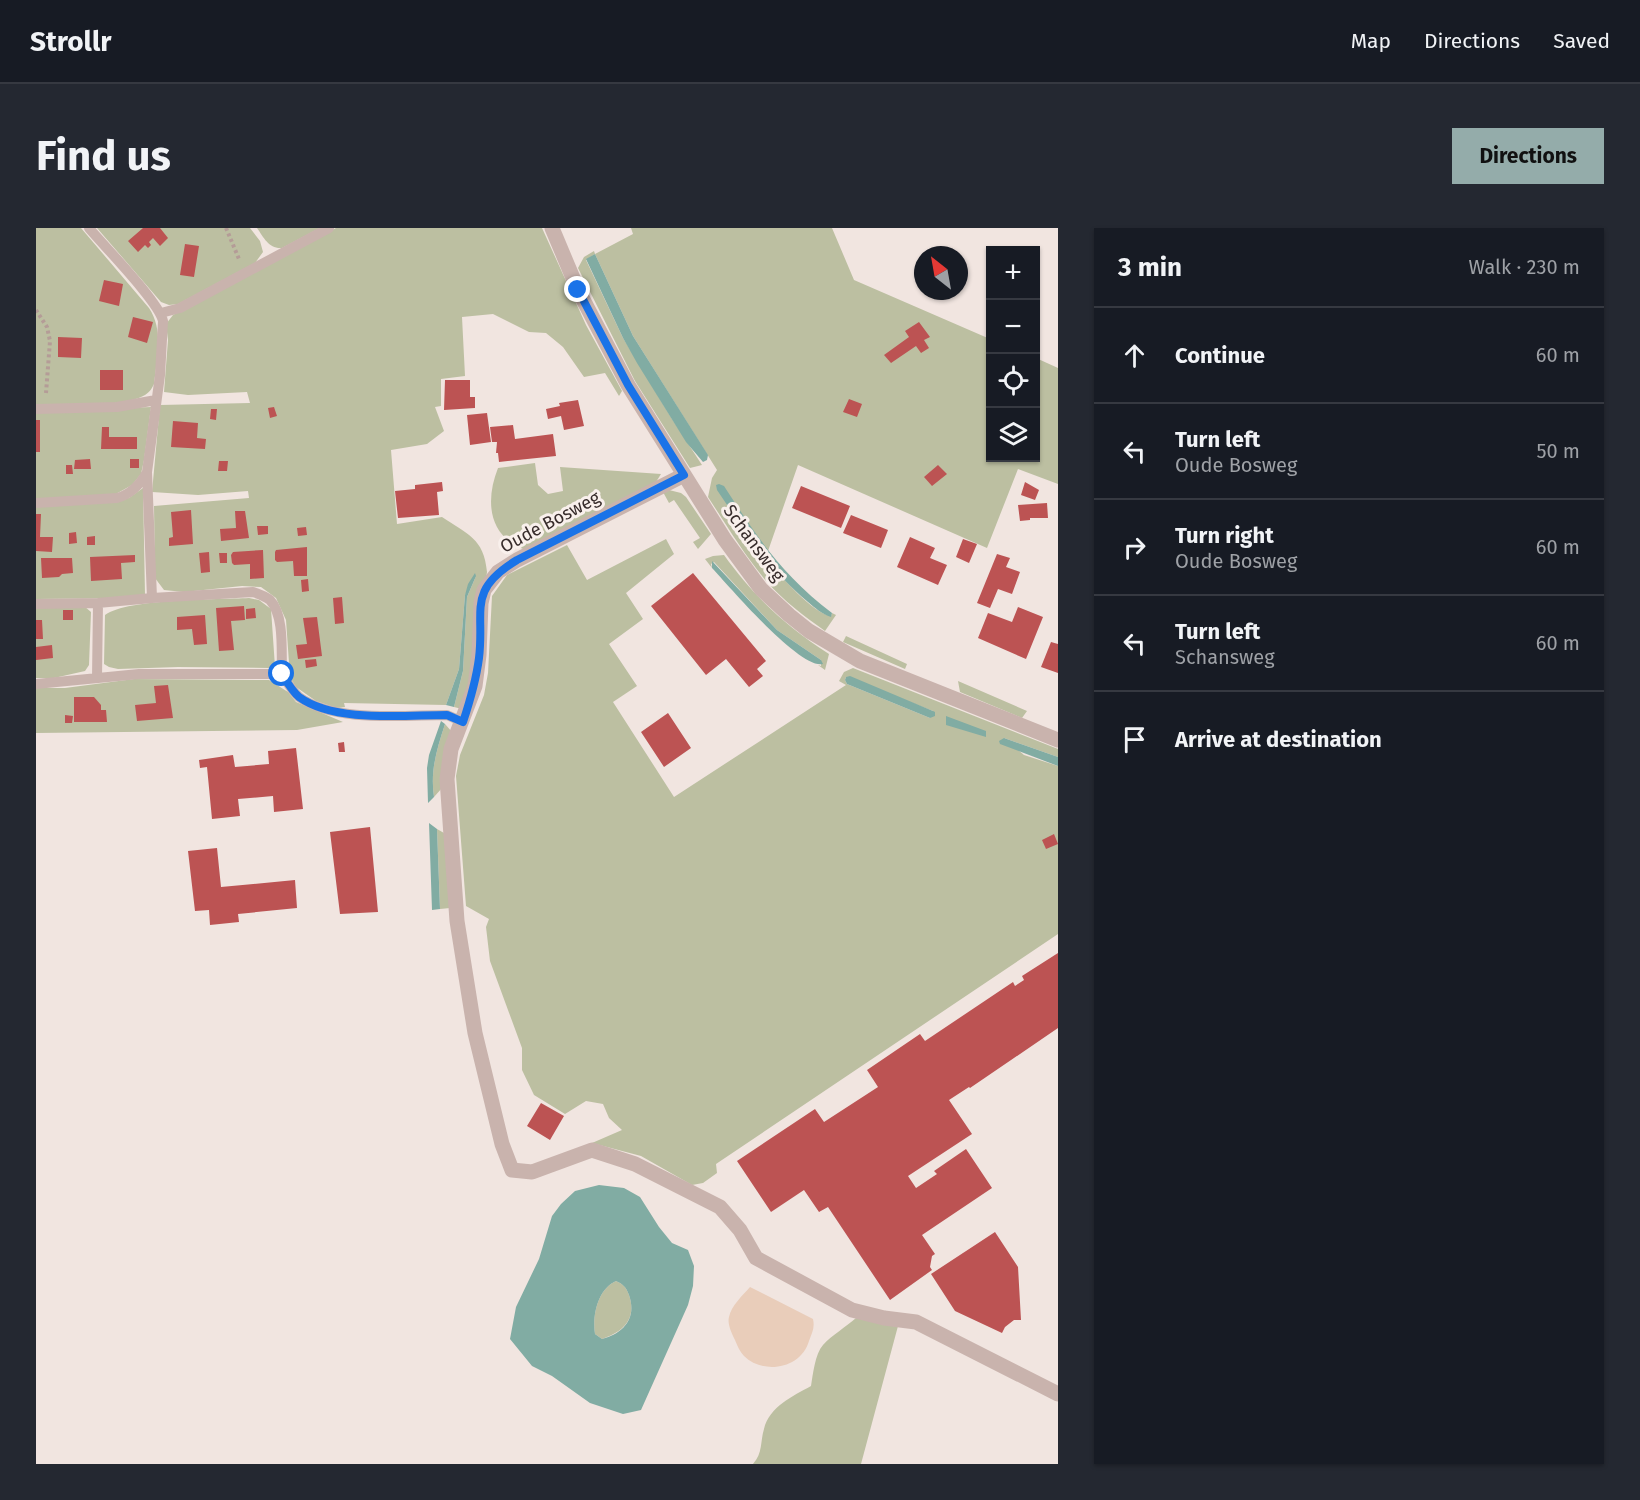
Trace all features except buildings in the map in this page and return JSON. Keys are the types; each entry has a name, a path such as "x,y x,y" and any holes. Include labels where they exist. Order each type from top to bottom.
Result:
{"street":[{"name":"Schansweg","path":"552,228 578,290 628,385 725,540 762,589 809,631 860,661 1058,740"},
{"name":"Oude Bosweg","path":"684,475 517,560 498,572 484,590 480,603 479,655 475,686 451,749 447,779 457,921 474,1033 502,1144 512,1170 532,1172 592,1150 635,1164 720,1208 740,1230 756,1258 765,1263 852,1310 884,1318 916,1322 1058,1394"}],"lane":[{"path":"88,228 161,313 163,336 160,375 147,471 152,598"},
{"path":"161,313 180,308 329,228"},
{"path":"40,409 117,406 156,400"},
{"path":"36,502 117,498 132,491 147,471"},
{"path":"36,604 98,603 253,592 271,601 279,615 282,674 299,696 314,705 342,714 447,715 463,722"},
{"path":"97,678 98,603"},
{"path":"36,684 139,674 282,674"}],"path":[{"path":"226,228 238,254 240,275"},
{"path":"36,310 47,327 50,341 40,409"}],"green space":[{"path":"36,228 81,228 149,308 157,326 158,354 154,384 145,395 108,404 36,405"},
{"path":"97,228 250,228 260,241 263,252 255,263 178,304 169,305 161,302"},
{"path":"257,228 320,228 282,248 277,248 270,245"},
{"path":"336,228 542,228 586,325 622,391 619,396 605,373 584,377 563,347 546,333 529,332 493,314 462,317 465,376 441,379 441,406 435,407 444,431 427,444 391,450 397,524 442,517 473,538 482,551 485,561 487,572 470,682 462,709 454,707 463,671 467,597 476,576 465,595 459,669 446,705 344,703 345,707 337,708 316,701 296,687 290,677 286,620 276,598 261,587 242,586 184,592 164,590 155,578 154,506 249,498 248,491 198,495 152,492 160,405 250,403 247,392 188,395 164,392 168,340 166,324 173,315"},
{"path":"631,228 832,228 854,280 986,337 986,462 1040,462 1040,360 1058,368 1058,484 1018,469 987,548 798,465 768,551 742,526 770,563 808,603 820,612 831,616 832,613 836,615 825,631 794,608 767,582 708,497 712,478 717,470 633,336 595,254 633,234"},
{"path":"594,251 595,254 586,260 623,338 702,465 690,468 635,381 578,268 584,257"},
{"path":"151,407 141,474 132,485 114,495 36,499 36,412"},
{"path":"535,463 538,485 548,494 563,491 560,467 661,474 656,482 526,550 513,544 497,527 491,505 492,493 498,468"},
{"path":"143,488 145,595 128,598 36,599 36,506 129,498"},
{"path":"669,490 686,497 711,534 698,549 693,542 700,538 674,500 669,503 663,492"},
{"path":"666,539 674,554 626,593 643,619 609,644 637,686 613,702 674,797 846,685 839,681 844,672 853,668 1058,749 1058,757 1004,738 1024,755 1058,766 1058,934 716,1164 717,1173 703,1183 692,1185 641,1156 592,1143 622,1130 609,1118 603,1104 586,1101 565,1114 534,1095 522,1070 522,1048 490,961 486,927 489,919 466,906 456,776 460,755 484,695 488,673 492,596 507,575 567,545 587,580","holes":["846,677 933,711 930,718 847,684"]},
{"path":"724,555 747,585 772,610 829,654 825,670 818,665 821,666 821,660 777,630 714,562 711,564 712,568 705,559"},
{"path":"249,598 259,600 271,609 275,667 118,669 104,664 105,615 117,609 153,603"},
{"path":"84,606 91,612 89,665 85,671 54,678 36,678 36,608"},
{"path":"846,636 907,664 905,669 843,642"},
{"path":"134,679 269,680 288,692 296,702 343,722 297,730 36,733 36,688 65,688"},
{"path":"958,681 1027,711 1022,718 960,692"},
{"path":"445,724 452,732 442,788 434,797 434,769"},
{"path":"437,829 444,833 450,908 440,909"},
{"path":"616,1281 624,1286 629,1295 630,1317 617,1332 602,1339 595,1334 594,1319 601,1296"},
{"path":"856,1318 898,1326 861,1464 753,1464 758,1456 764,1429 771,1414 783,1403 811,1386 820,1349"}],"sand":[{"path":"750,1287 813,1319 813,1330 805,1350 790,1363 781,1366 761,1366 744,1356 739,1348 730,1329 729,1317 735,1305"}],"water":[{"path":"595,254 633,336 708,455 707,460 703,462 686,442 623,338 586,259"},
{"path":"716,485 724,486 785,570 814,599 832,613 831,617 822,613 794,590 770,563 717,490"},
{"path":"712,561 777,630 821,660 823,664 812,662 782,641 712,568"},
{"path":"475,573 476,576 467,597 463,671 454,707 446,705 459,669 465,595 468,584"},
{"path":"850,676 933,711 935,716 930,718 847,684 846,677"},
{"path":"946,716 986,731 986,737 946,725"},
{"path":"441,721 445,724 434,769 434,797 428,803 429,755"},
{"path":"1004,738 1058,757 1058,766 1000,744 999,741"},
{"path":"429,823 437,829 440,909 432,910"},
{"path":"599,1185 624,1188 640,1197 672,1243 688,1250 694,1266 693,1286 688,1305 641,1410 623,1414 590,1403 552,1376 532,1366 510,1339 516,1307 539,1259 552,1216 575,1191","holes":["616,1281 625,1288 629,1295 630,1317 617,1333 602,1339 595,1334 594,1319 601,1296"]}],"route":[{"path":"282,674 299,696 314,705 342,714 447,715 463,722 475,686 479,655 480,603 484,590 498,572 517,560 684,475 628,385 578,290"}]}
